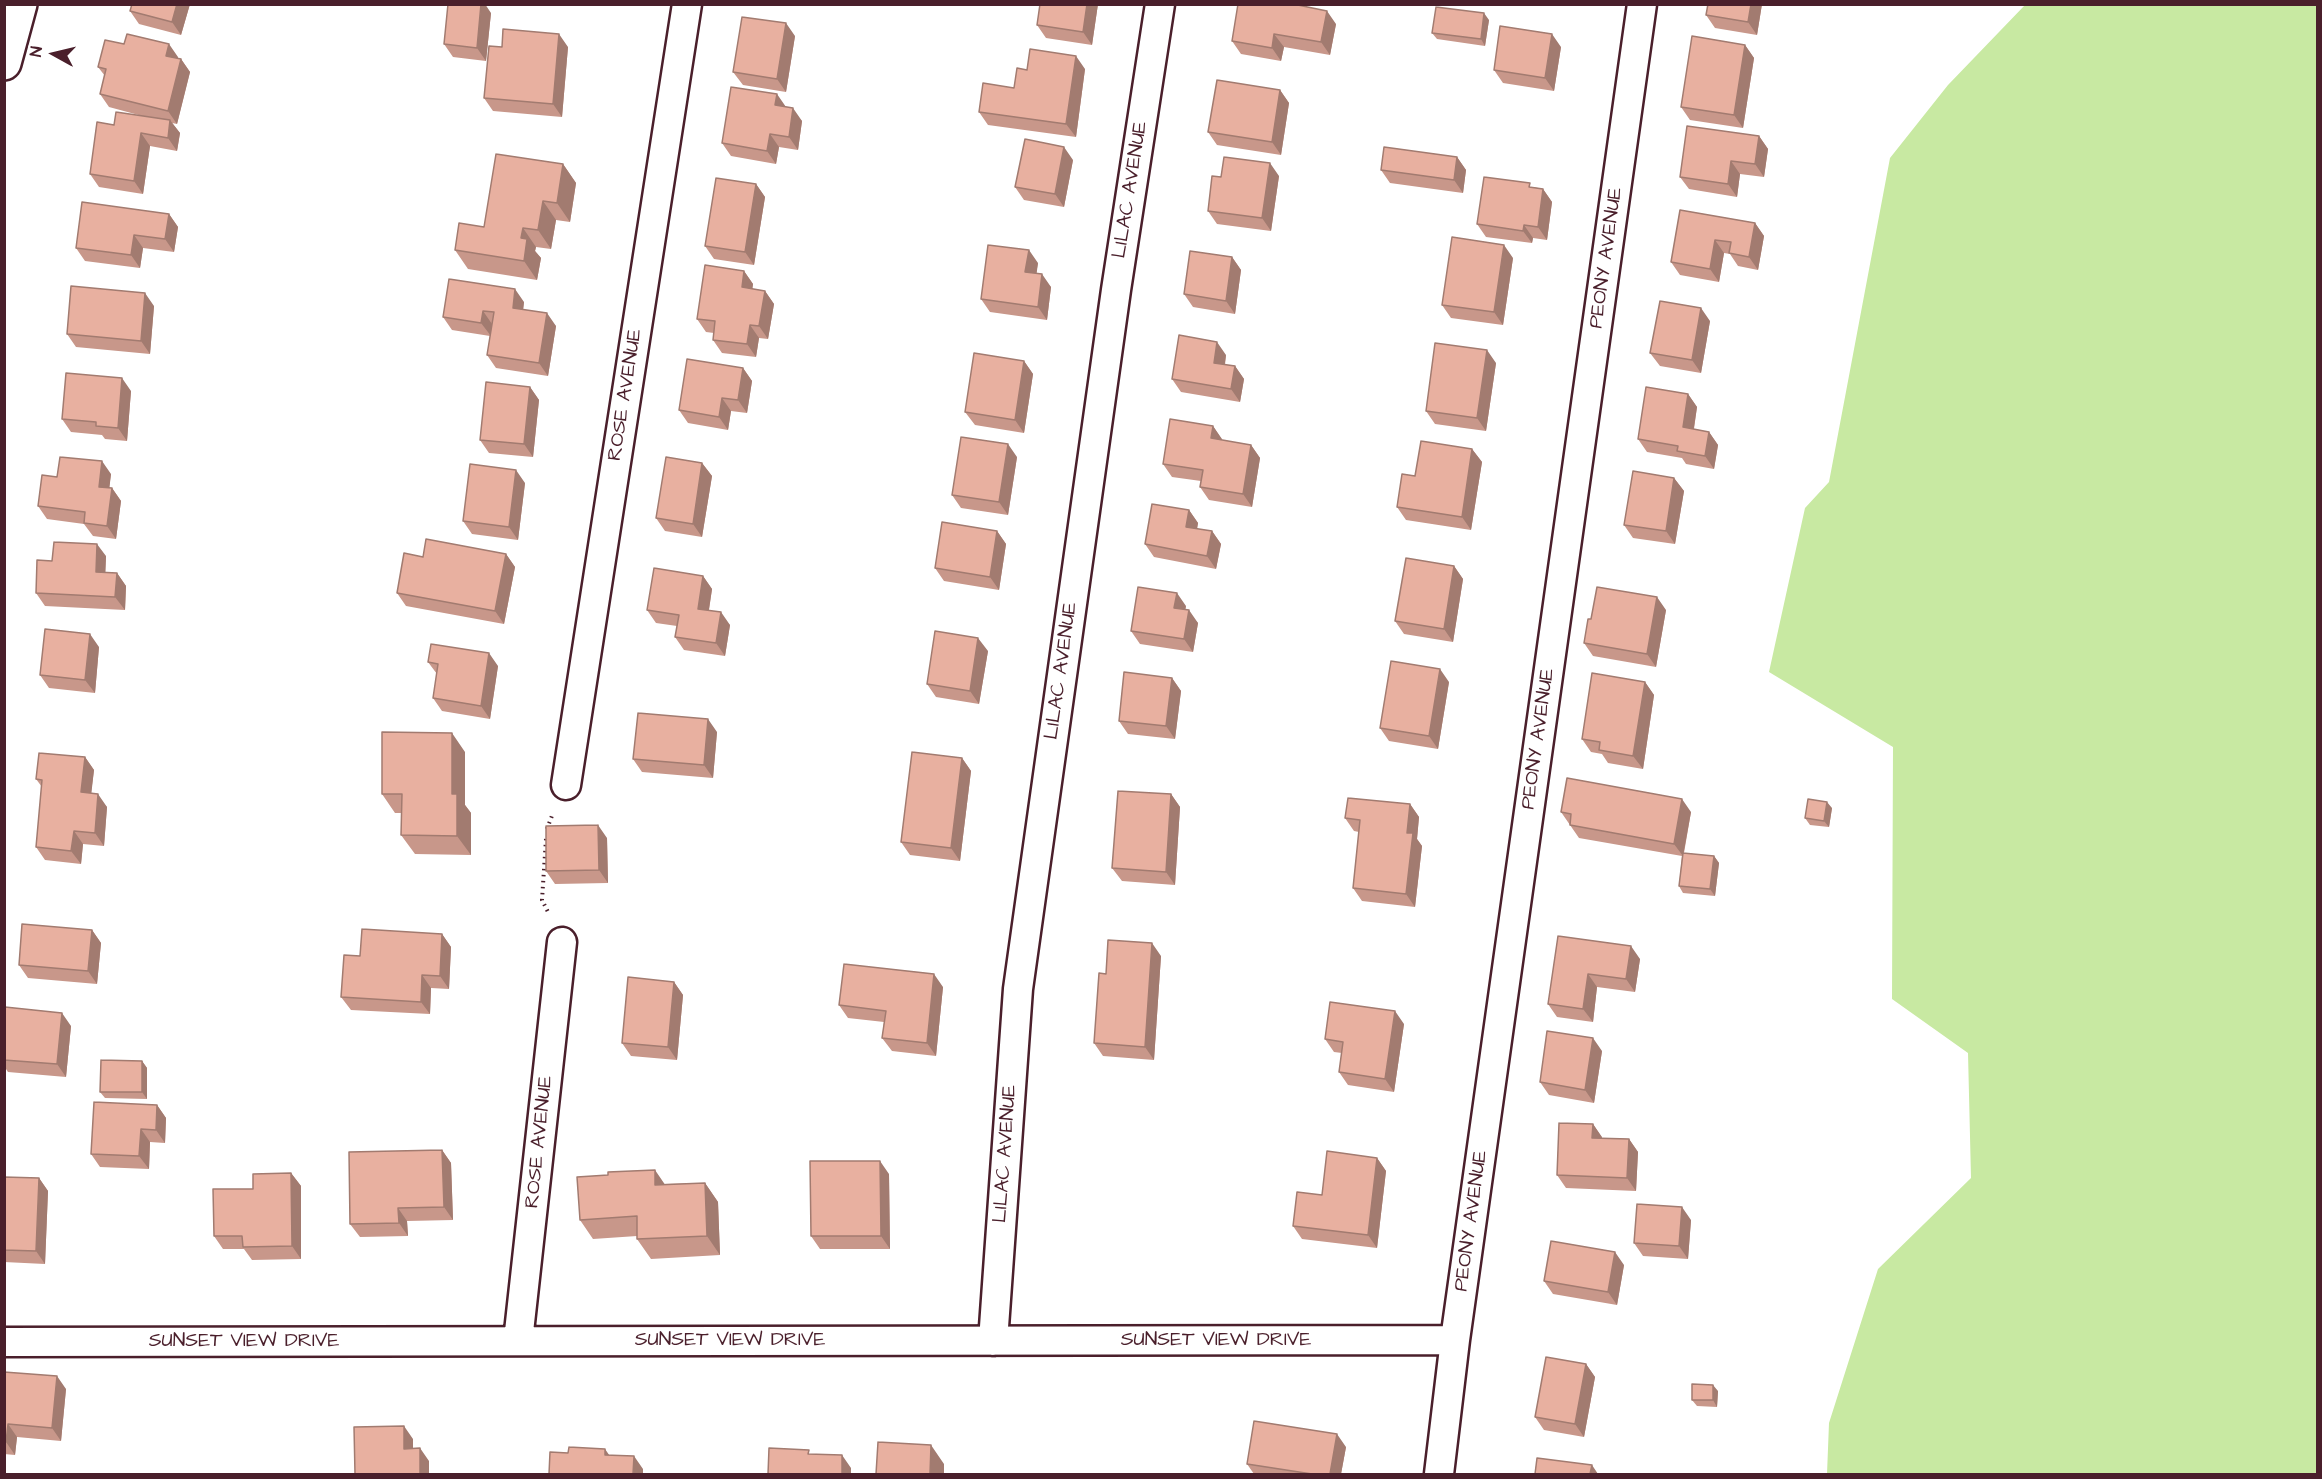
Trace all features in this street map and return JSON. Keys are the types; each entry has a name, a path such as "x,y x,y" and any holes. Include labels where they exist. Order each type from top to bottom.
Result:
{"street":[{"path":"4,63 20,4"},
{"name":"ROSE AVENUE","path":"566,784 687,4"},
{"name":"LILAC AVENUE","path":"993,1341 1017,989 1116,290 1160,4"},
{"name":"PEONY AVENUE","path":"1439,1474 1455,1340 1642,4"},
{"name":"ROSE AVENUE","path":"518,1341 562,942"},
{"name":"SUNSET VIEW DRIVE","path":"4,1342 1455,1340"}],"path":[{"path":"562,942 542,900 547,827 566,784"}],"green space":[{"path":"2025,5 2317,5 2317,1474 1827,1474 1829,1423 1878,1269 1971,1178 1968,1053 1892,999 1893,747 1769,672 1805,508 1829,482 1890,158 1948,85"}],"building":[{"path":"132,4 177,4 172,22 130,11"},
{"path":"448,4 481,4 477,48 444,44"},
{"path":"1040,4 1087,4 1083,32 1037,25"},
{"path":"1238,4 1293,4 1327,11 1321,42 1274,34 1272,48 1232,41"},
{"path":"1708,4 1751,4 1748,22 1706,15"},
{"path":"1436,7 1484,13 1481,39 1432,33"},
{"path":"742,17 786,23 777,79 733,72"},
{"path":"1500,26 1552,34 1545,78 1494,70"},
{"path":"503,29 559,34 553,104 484,98 489,46 502,47"},
{"path":"127,34 169,44 166,56 181,59 168,111 100,94 106,69 98,67 105,40 124,44"},
{"path":"1692,36 1745,45 1734,115 1681,107"},
{"path":"1030,49 1076,56 1066,124 979,112 983,83 1014,88 1017,68 1027,70"},
{"path":"1217,80 1280,90 1272,142 1208,132"},
{"path":"731,87 777,94 775,105 793,108 789,137 770,134 767,151 722,143"},
{"path":"116,112 170,120 168,138 141,133 134,181 90,174 97,122 114,125"},
{"path":"1687,126 1759,136 1755,164 1731,161 1728,184 1680,177"},
{"path":"1025,139 1064,147 1055,194 1015,187"},
{"path":"1384,147 1457,157 1454,180 1381,170"},
{"path":"496,154 563,164 557,203 543,201 538,230 523,228 521,238 527,239 524,261 455,250 459,223 484,227"},
{"path":"1224,157 1270,163 1262,218 1208,211 1212,176 1221,177"},
{"path":"1484,177 1530,183 1529,187 1543,189 1538,227 1524,225 1523,231 1477,224"},
{"path":"716,178 756,184 745,252 705,246"},
{"path":"82,202 169,214 165,239 134,235 131,255 76,248"},
{"path":"1680,210 1755,223 1749,257 1729,253 1731,242 1715,240 1710,269 1671,262"},
{"path":"1452,237 1504,245 1494,312 1442,305"},
{"path":"988,245 1029,250 1025,272 1042,274 1038,307 981,299"},
{"path":"1190,251 1232,257 1226,301 1184,294"},
{"path":"705,265 744,271 742,287 765,291 759,326 750,325 747,344 713,340 715,321 697,319"},
{"path":"449,279 515,289 513,308 547,313 539,363 487,355 494,312 483,311 481,323 443,317"},
{"path":"71,286 145,293 141,341 67,334"},
{"path":"1660,301 1701,308 1692,360 1650,353"},
{"path":"1179,335 1217,342 1214,363 1235,366 1231,389 1172,379"},
{"path":"1435,343 1487,350 1477,418 1426,411"},
{"path":"974,353 1024,361 1015,420 965,412"},
{"path":"687,359 743,368 738,400 722,398 719,417 679,410"},
{"path":"66,373 122,378 118,428 96,426 96,422 62,419"},
{"path":"486,382 530,387 524,444 480,440"},
{"path":"1646,387 1688,394 1683,427 1709,432 1705,456 1677,451 1678,446 1638,439"},
{"path":"1170,419 1213,426 1211,438 1251,445 1243,494 1200,487 1203,470 1163,464"},
{"path":"961,437 1008,444 999,502 952,495"},
{"path":"1421,441 1472,449 1462,517 1397,507 1402,474 1415,476"},
{"path":"60,457 102,461 99,487 112,488 107,526 84,523 85,512 38,506 42,475 57,477"},
{"path":"666,457 702,463 693,524 656,518"},
{"path":"470,464 516,470 509,527 463,521"},
{"path":"1633,471 1674,478 1666,531 1624,525"},
{"path":"1152,504 1189,510 1186,527 1212,531 1207,556 1145,544"},
{"path":"942,522 997,531 990,577 935,568"},
{"path":"426,539 506,554 495,611 397,593 404,553 423,557"},
{"path":"54,542 97,544 96,572 117,573 115,597 36,593 37,560 52,561"},
{"path":"1406,558 1454,566 1444,629 1395,621"},
{"path":"654,568 703,576 698,609 721,612 716,643 675,637 679,615 647,610"},
{"path":"1138,587 1177,593 1174,608 1189,610 1184,639 1131,631"},
{"path":"1597,587 1657,597 1647,654 1584,643"},
{"path":"45,629 90,634 85,680 40,675"},
{"path":"935,631 978,638 970,691 927,684"},
{"path":"431,644 489,653 481,706 433,698 438,664 428,662"},
{"path":"1391,661 1440,669 1429,736 1380,728"},
{"path":"1124,672 1172,678 1166,726 1119,721"},
{"path":"1592,673 1645,682 1633,756 1599,750 1600,742 1582,739"},
{"path":"638,713 708,719 704,765 633,759"},
{"path":"382,732 452,733 452,794 457,794 457,836 401,835 402,794 382,794"},
{"path":"912,752 962,758 951,848 901,842"},
{"path":"39,753 85,757 81,792 98,794 95,833 74,831 71,851 36,847 42,780 36,779"},
{"path":"1567,778 1682,799 1674,844 1570,825 1571,814 1561,812"},
{"path":"1118,791 1171,794 1166,872 1112,868"},
{"path":"1348,798 1410,804 1407,833 1413,833 1406,894 1353,888 1360,820 1345,818"},
{"path":"1808,799 1827,802 1824,821 1805,818"},
{"path":"598,825 599,870 546,871 546,826"},
{"path":"1683,853 1714,856 1710,889 1679,886"},
{"path":"22,924 92,930 88,971 19,965"},
{"path":"362,929 442,934 440,976 422,975 421,1002 341,997 344,955 360,956"},
{"path":"1558,936 1631,946 1626,979 1588,974 1583,1009 1548,1004"},
{"path":"1108,940 1152,943 1145,1047 1094,1043 1099,973 1106,974"},
{"path":"844,964 934,974 927,1043 882,1038 886,1011 839,1005"},
{"path":"628,977 674,982 668,1047 622,1043"},
{"path":"1330,1002 1395,1011 1385,1079 1339,1072 1343,1042 1325,1039"},
{"path":"5,1007 62,1013 57,1064 4,1060"},
{"path":"1547,1031 1593,1038 1585,1090 1540,1082"},
{"path":"101,1060 142,1061 142,1092 100,1092"},
{"path":"94,1102 157,1105 156,1130 141,1129 139,1156 91,1154"},
{"path":"1559,1123 1593,1124 1592,1138 1629,1139 1627,1178 1557,1175"},
{"path":"442,1150 444,1207 398,1208 399,1223 350,1224 349,1152"},
{"path":"1327,1151 1377,1158 1368,1235 1293,1226 1297,1192 1322,1195"},
{"path":"810,1161 880,1161 881,1236 811,1236"},
{"path":"655,1170 655,1185 705,1183 707,1236 637,1239 637,1216 580,1220 577,1177 608,1175 608,1172"},
{"path":"291,1173 292,1246 243,1247 242,1236 214,1236 213,1189 253,1189 253,1174"},
{"path":"4,1177 39,1178 36,1251 4,1250"},
{"path":"1637,1204 1682,1207 1679,1246 1634,1243"},
{"path":"1551,1241 1615,1252 1608,1292 1544,1281"},
{"path":"1546,1357 1586,1364 1575,1424 1535,1417"},
{"path":"4,1372 57,1376 52,1428 8,1424 6,1442 4,1442"},
{"path":"1692,1384 1713,1385 1713,1400 1692,1400"},
{"path":"1254,1421 1337,1434 1330,1474 1312,1474 1247,1464"},
{"path":"404,1426 404,1449 420,1448 420,1474 355,1474 354,1427"},
{"path":"878,1442 931,1445 930,1474 876,1474"},
{"path":"569,1447 605,1449 605,1455 634,1456 633,1474 549,1474 550,1452 568,1453"},
{"path":"769,1448 809,1450 808,1454 842,1455 842,1474 768,1474"},
{"path":"1537,1458 1592,1465 1590,1474 1535,1474"}]}
